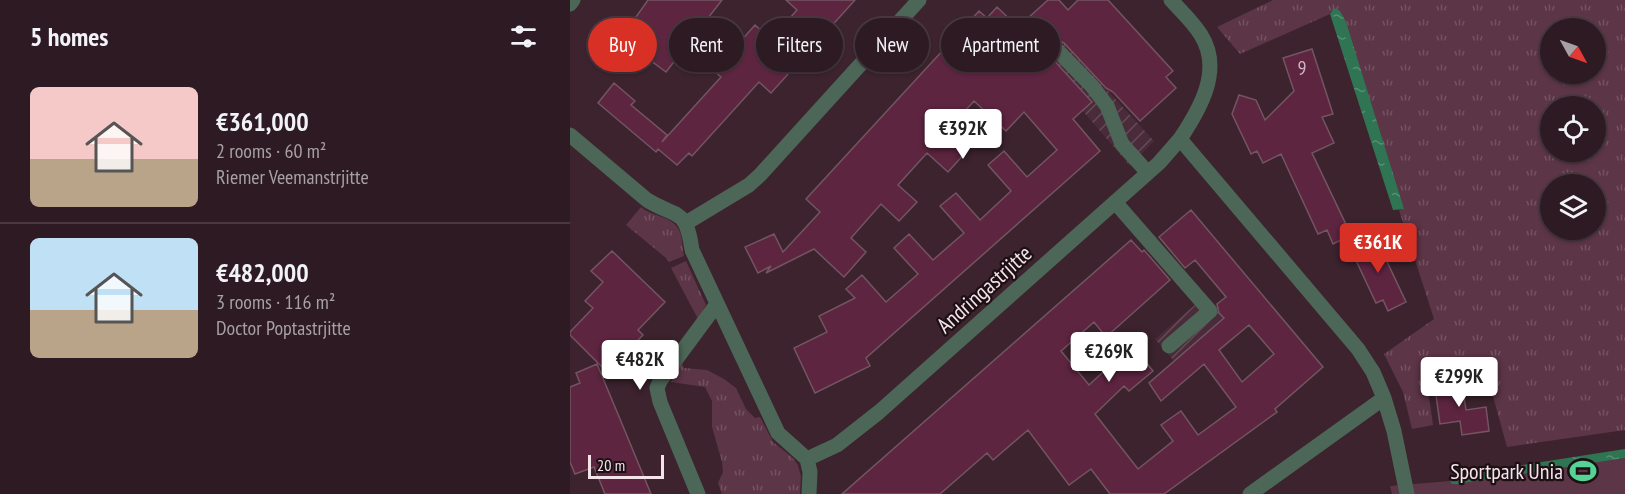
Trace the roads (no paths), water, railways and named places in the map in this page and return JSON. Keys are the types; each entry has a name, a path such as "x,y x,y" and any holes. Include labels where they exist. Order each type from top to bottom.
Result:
{"street":[{"path":"570,4 573,0"},
{"path":"686,223 749,185 760,175 919,0"},
{"name":"Andringastrjitte","path":"807,459 837,445 879,412 1148,173 1180,139 1202,101 1210,80 1211,64 1208,49 1202,37 1171,0"},
{"path":"1060,53 1092,86 1107,106 1122,144 1148,173"},
{"path":"570,135 647,200 670,210 686,223 692,250 778,433 807,459 810,472 809,494"},
{"path":"1180,139 1358,349 1373,372 1394,432 1407,494"},
{"path":"1115,202 1210,311 1169,346"},
{"path":"698,494 660,402 657,388 717,304"},
{"path":"1250,494 1384,398"}],"water":[{"path":"1334,8 1340,11 1346,22 1404,209 1393,210 1330,14"},
{"path":"1625,449 1625,458 1457,484 1452,484 1450,481 1453,476"}],"place":[{"name":"Sportpark Unia","path":"1583,471"}]}
